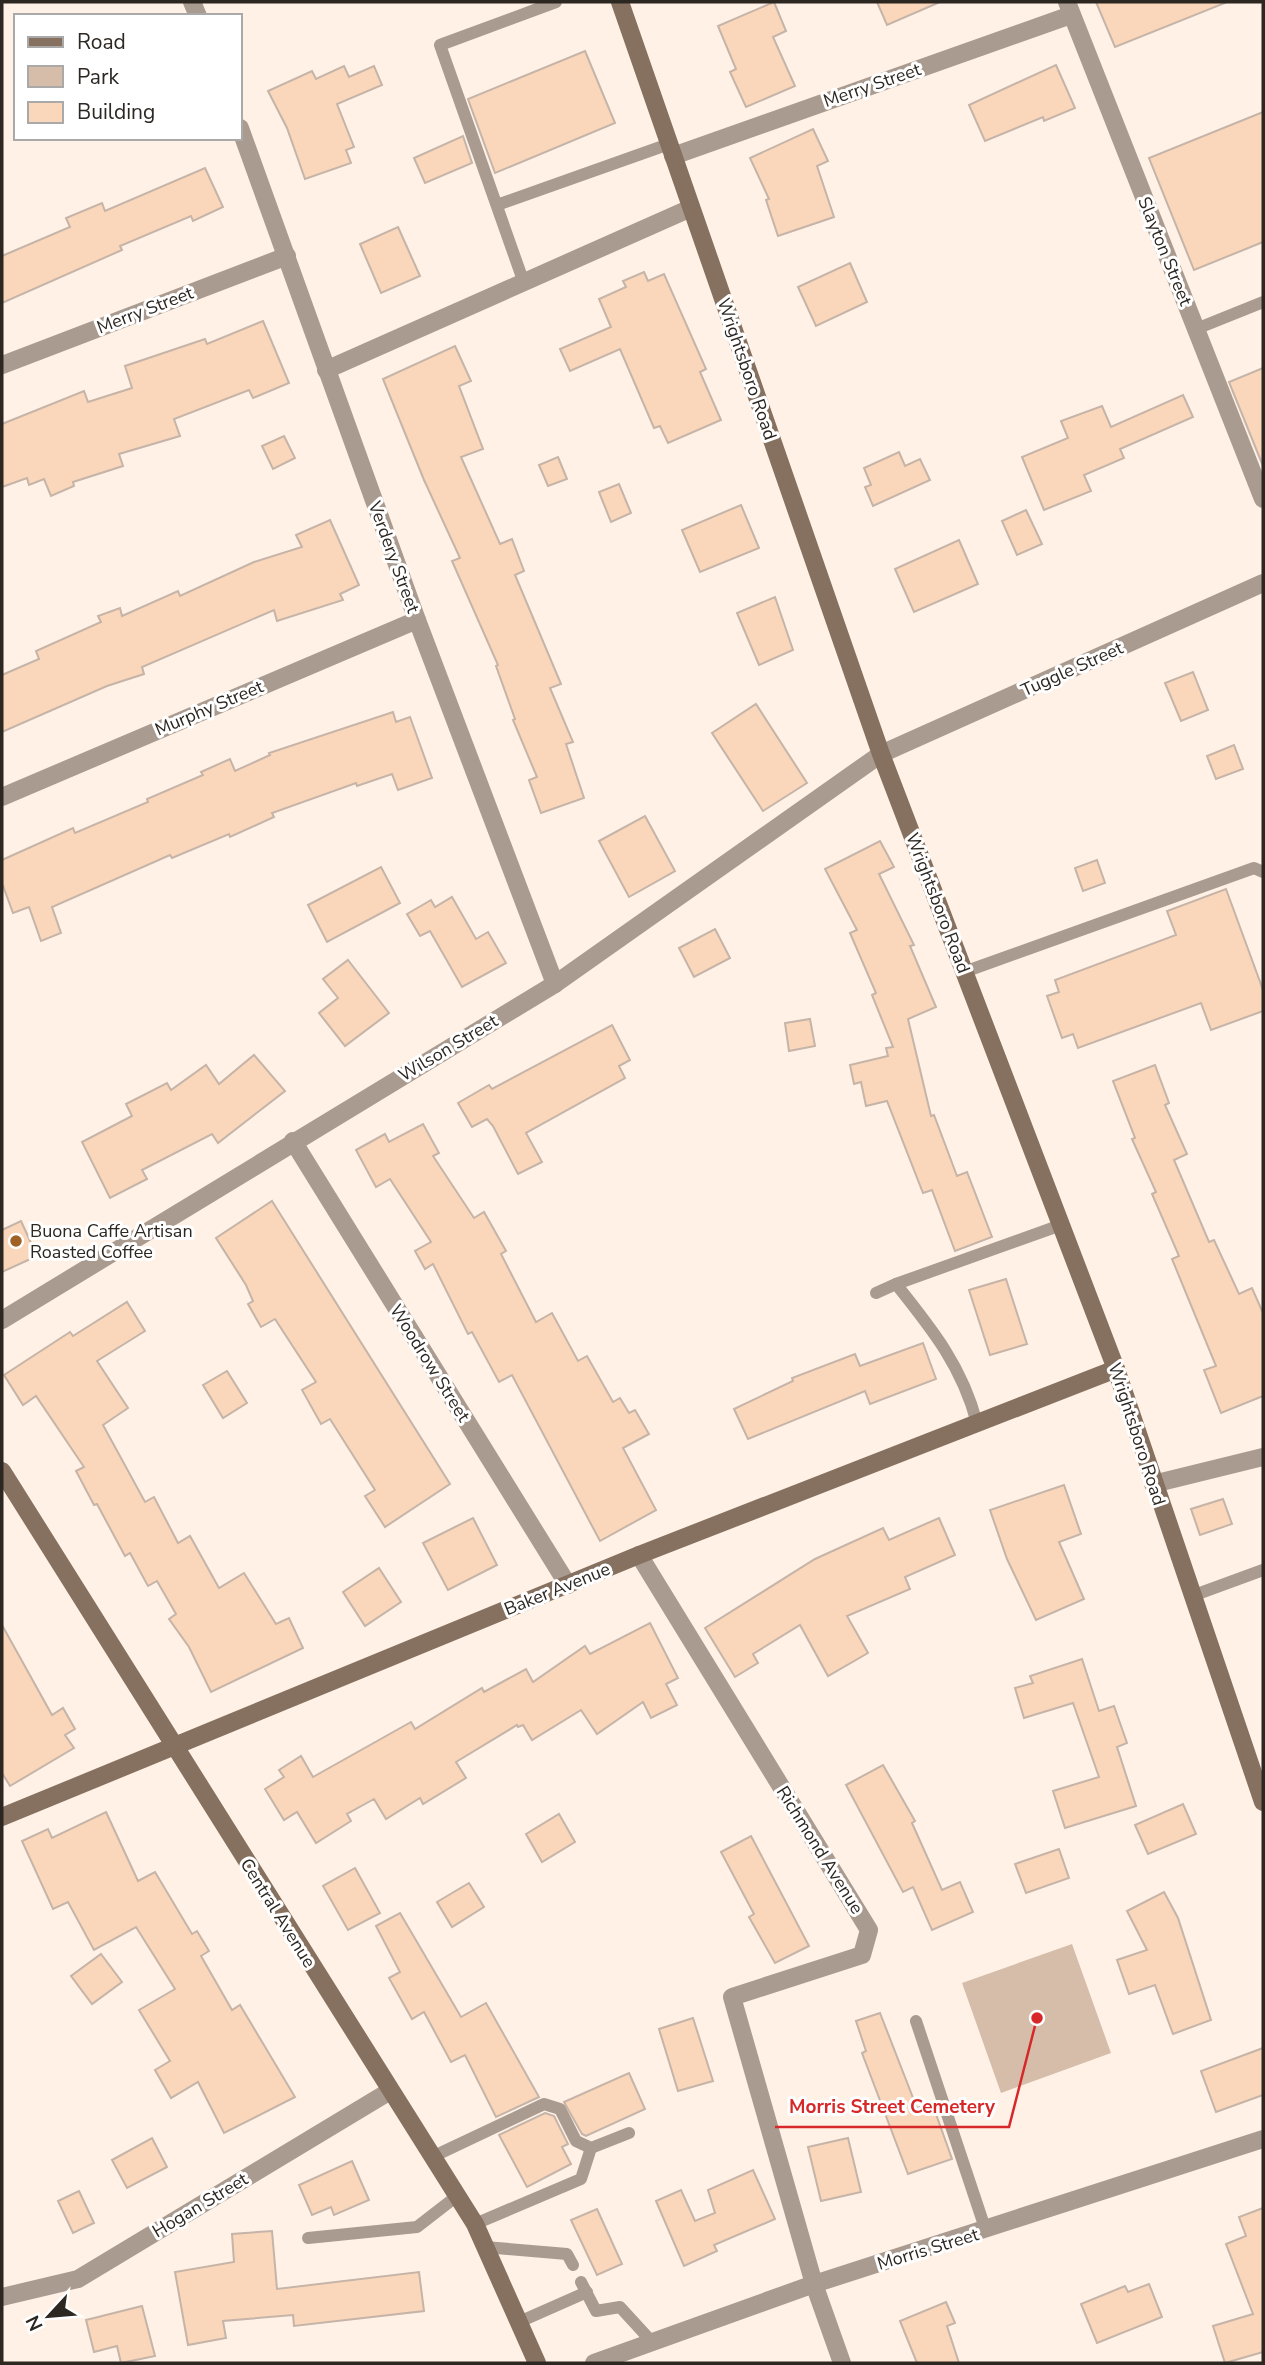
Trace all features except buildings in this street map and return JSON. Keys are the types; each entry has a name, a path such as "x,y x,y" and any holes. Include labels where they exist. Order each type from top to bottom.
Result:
{"main road":[{"name":"Wrightsboro Road","path":"620,2 881,754 1116,1369 1263,1802"},
{"name":"Baker Avenue","path":"2,1818 174,1744 639,1555 1116,1369"},
{"name":"Central Avenue","path":"2,1471 475,2224 537,2363"}],"street":[{"name":"Merry Street","path":"671,150 1069,8"},
{"name":"Slayton Street","path":"1069,8 1263,499"},
{"name":"Verdery Street","path":"242,133 417,620 555,984"},
{"path":"326,370 691,208"},
{"name":"Merry Street","path":"2,365 287,256"},
{"name":"Tuggle Street","path":"881,754 1263,583"},
{"name":"Murphy Street","path":"2,797 417,620"},
{"name":"Wilson Street","path":"2,1320 555,984 881,754"},
{"name":"Woodrow Street","path":"293,1141 568,1585"},
{"path":"1153,1484 1263,1457"},
{"name":"Richmond Avenue","path":"639,1555 869,1930 862,1955 732,1997 814,2284 842,2363"},
{"name":"Hogan Street","path":"2,2297 78,2280 390,2091"},
{"name":"Morris Street","path":"594,2363 814,2284 986,2231 1263,2139"}],"lane":[{"path":"524,283 440,45 556,2"},
{"path":"497,205 671,150"},
{"path":"1196,329 1263,302"},
{"path":"964,971 1254,868 1263,872"},
{"path":"876,1293 1061,1225"},
{"path":"896,1284 943,1343 969,1393 977,1423"},
{"path":"1192,1596 1263,1570"},
{"path":"916,2021 986,2231"},
{"path":"432,2157 544,2104 560,2109 576,2141 591,2148 629,2133"},
{"path":"475,2224 581,2179 591,2148"},
{"path":"308,2238 417,2227 457,2196"},
{"path":"485,2247 567,2254 573,2265"},
{"path":"519,2322 584,2287 596,2311 620,2307 653,2343"}],"green space":[{"path":"1072,1944 1111,2053 1001,2093 962,1983"}],"place":[{"name":"Buona Caffe Artisan Roasted Coffee","path":"16,1241"},
{"name":"Morris Street Cemetery","path":"1037,2018"}]}
